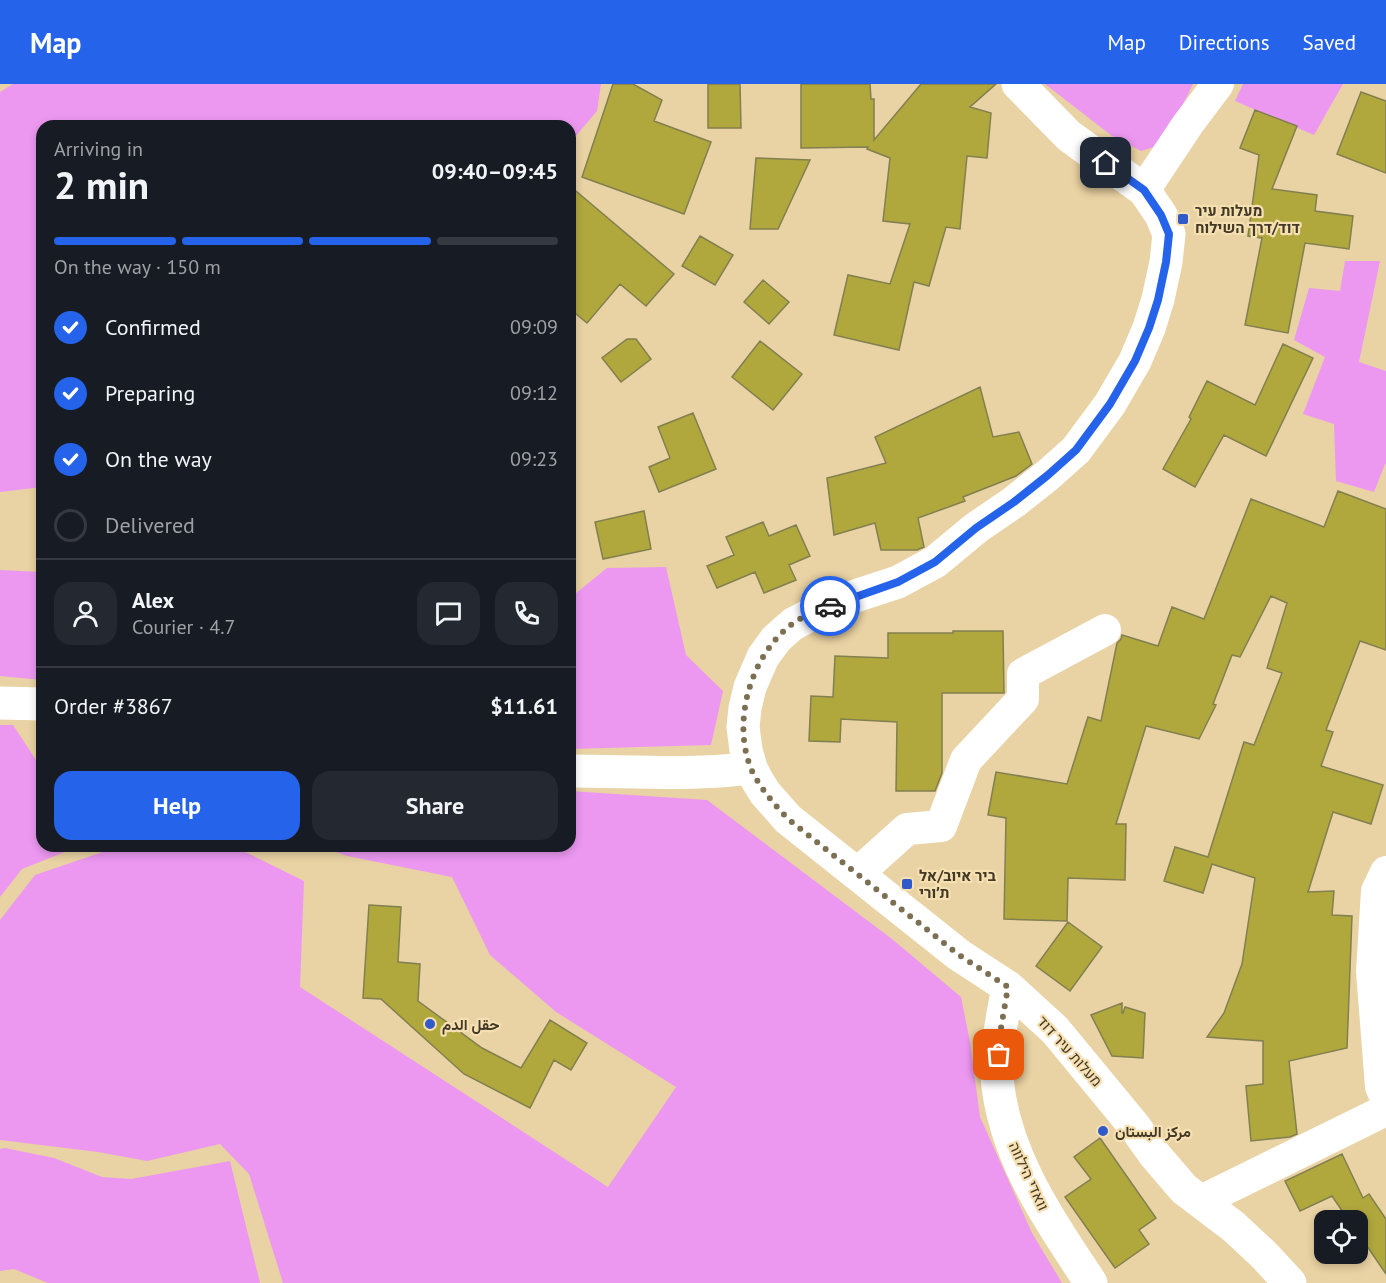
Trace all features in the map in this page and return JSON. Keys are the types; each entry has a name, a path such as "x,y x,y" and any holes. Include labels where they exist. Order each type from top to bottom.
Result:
{"street":[{"path":"1018,84 1069,136 1144,190 1218,84"},
{"name":"מעלות עיר דוד","path":"1144,190 1161,215 1169,234 1166,262 1149,328 1135,361 1110,404 1069,457 935,562 898,582 849,598 816,612 793,624 776,639 763,657 750,687 743,727 746,750 751,768 765,793 788,819 959,955 1008,987 1055,1030 1184,1189 1234,1227 1290,1283"},
{"path":"857,874 907,829 941,826 966,760 1023,699 1023,674 1105,630"},
{"path":"0,703 36,704"},
{"path":"576,771 699,772 751,768"},
{"path":"1386,872 1377,891 1372,971 1382,1087 1386,1098"},
{"name":"וואדי הילווה","path":"1008,987 1000,1034 997,1076 1004,1115 1022,1168 1047,1216 1091,1283"},
{"path":"1201,1201 1386,1110"}],"shaded area":[{"path":"13,84 601,84 597,111 576,136 576,120 36,120 36,488 0,492 0,92"},
{"path":"1045,84 1193,84 1169,133 1154,147 1141,151 1112,136"},
{"path":"1243,84 1343,84 1314,135 1235,101"},
{"path":"1345,261 1380,261 1359,362 1386,371 1386,464 1374,492 1336,481 1334,424 1303,414 1325,357 1294,340 1309,288 1340,291"},
{"path":"666,567 686,655 723,691 711,745 576,749 576,593 607,568"},
{"path":"0,570 36,572 36,679 0,676"},
{"path":"0,725 13,725 36,760 36,852 65,852 22,869 0,897"},
{"path":"576,791 707,800 892,939 961,997 970,1042 980,1117 1032,1233 1062,1283 283,1283 249,1174 220,1144 147,1161 98,1152 0,1140 0,920 35,875 102,852 245,852 304,881 300,987 608,1187 676,1087 556,1012 490,955 452,877 336,852 576,852"},
{"path":"5,1148 54,1158 102,1177 131,1179 230,1161 260,1283 48,1283 14,1269 0,1271 0,1149"}],"building":[{"path":"613,84 633,84 662,100 654,121 711,142 684,214 582,177"},
{"path":"708,84 740,84 741,128 708,128"},
{"path":"801,84 870,84 871,99 874,99 874,140 921,84 996,84 970,107 991,113 987,158 967,156 960,229 946,227 929,286 914,282 899,350 834,335 848,275 890,284 910,224 883,221 890,158 867,149 868,147 801,148"},
{"path":"1361,92 1386,101 1386,173 1337,154"},
{"path":"1255,110 1297,126 1272,189 1317,195 1315,211 1353,216 1349,249 1305,243 1288,333 1245,325 1262,238 1248,236 1259,155 1240,148"},
{"path":"756,158 810,160 778,229 750,229"},
{"path":"576,191 674,274 646,306 620,284 587,323 576,314"},
{"path":"700,236 733,255 715,285 682,266"},
{"path":"763,280 789,302 769,324 744,302"},
{"path":"627,339 636,339 651,359 621,382 602,358"},
{"path":"760,341 802,374 773,410 732,377"},
{"path":"1283,344 1313,358 1266,456 1224,435 1195,487 1163,469 1191,419 1189,417 1207,381 1255,405"},
{"path":"980,387 993,437 1019,432 1032,464 1016,476 963,497 965,501 918,518 924,547 917,550 881,550 875,523 834,535 827,478 886,463 875,437"},
{"path":"693,413 716,469 659,492 649,467 670,458 658,427"},
{"path":"1338,491 1386,509 1386,650 1360,641 1326,730 1333,732 1321,766 1383,785 1371,824 1333,812 1308,892 1334,891 1332,915 1352,916 1347,1048 1289,1061 1297,1134 1290,1137 1251,1141 1246,1086 1263,1084 1263,1041 1207,1037 1224,1013 1242,964 1255,878 1212,864 1203,893 1164,881 1175,847 1208,857 1244,742 1254,745 1282,673 1267,668 1287,603 1271,596 1240,657 1232,655 1213,704 1216,705 1199,739 1146,726 1116,824 1126,824 1125,880 1068,878 1067,921 1004,919 1006,818 988,815 996,772 1067,784 1088,717 1101,721 1117,643 1122,635 1158,646 1172,607 1204,619 1251,499 1324,527"},
{"path":"644,511 651,549 603,559 595,522"},
{"path":"763,522 769,536 796,525 810,556 789,565 796,580 764,593 755,572 717,588 707,566 734,555 726,537"},
{"path":"953,631 1003,631 1004,693 942,693 942,773 935,791 896,791 897,722 841,719 840,742 809,741 811,696 833,697 835,656 888,658 888,633 953,633"},
{"name":"حقل الدم","path":"369,905 401,907 398,962 420,964 418,1001 482,1048 521,1068 550,1020 587,1043 571,1070 554,1060 530,1108 464,1074 381,999 363,998"},
{"path":"1068,922 1102,947 1070,991 1036,966"},
{"path":"1122,1003 1122,1013 1125,1007 1145,1013 1143,1058 1112,1056 1091,1015"},
{"path":"1100,1138 1156,1218 1139,1230 1149,1244 1115,1268 1065,1197 1091,1179 1074,1157"},
{"path":"1342,1154 1363,1198 1369,1194 1386,1219 1386,1274 1368,1248 1368,1210 1342,1210 1332,1196 1300,1211 1285,1181"}],"way so far":[{"path":"830,606 793,624 776,639 763,657 750,687 745,708 743,727 751,768 765,793 788,819 959,955 1008,987 999,1055"}],"place":[{"name":"מעלות עיר דוד/דרך השילוח","path":"1183,219"},
{"name":"ביר איוב/אל ת׳ורי","path":"907,884"},
{"name":"حقل الدم","path":"430,1024"},
{"name":"مركز البستان","path":"1103,1131"}],"route":[{"path":"830,606 898,582 935,562 976,528 1048,475 1076,450 1110,404 1135,361 1149,328 1158,300 1169,234 1161,215 1144,190 1106,163"}]}
